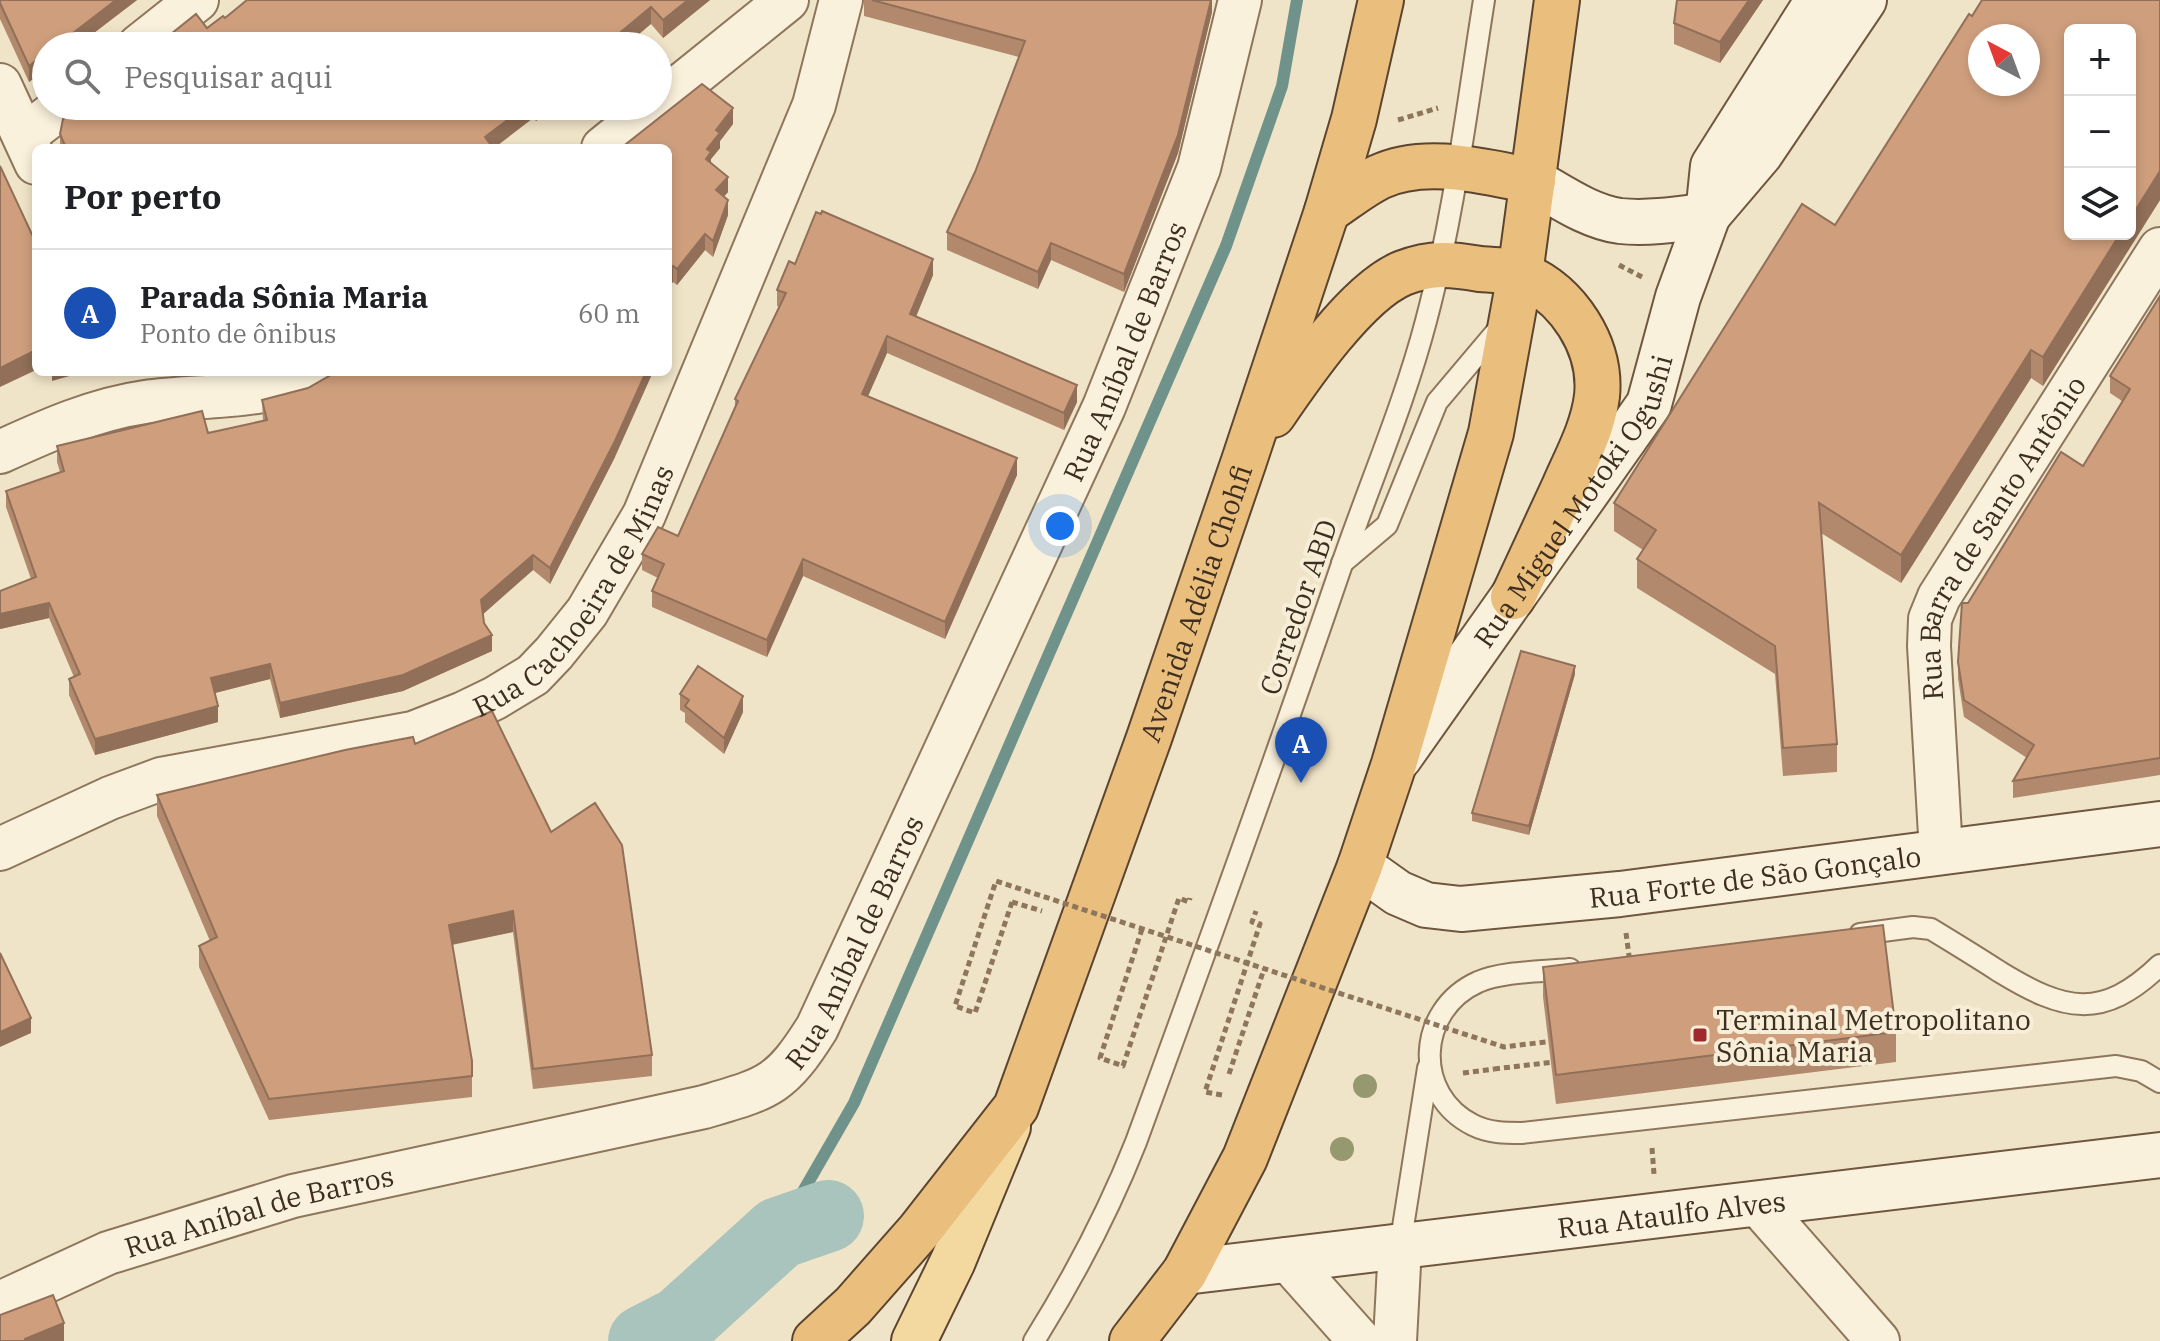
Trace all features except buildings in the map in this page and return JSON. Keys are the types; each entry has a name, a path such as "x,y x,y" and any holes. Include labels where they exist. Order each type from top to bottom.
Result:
{"highway":[{"name":"Avenida Adélia Chohfi","path":"1016,1107 1144,752 1327,211 1354,119 1381,0"},
{"path":"1132,1341 1185,1272 1245,1158 1360,866 1394,764 1491,433 1517,293 1557,0"},
{"path":"1327,211 1378,178 1409,167 1458,168 1533,181"},
{"path":"1244,461 1308,367 1370,295 1401,274 1440,263 1517,293 1550,291 1575,318 1593,352 1597,393 1591,427 1513,597"},
{"path":"815,1341 853,1306 919,1231 1016,1107"}],"main road":[{"name":"Rua Miguel Motoki Ogushi","path":"1394,764 1649,404 1678,297 1708,215 1713,166 1818,0"},
{"name":"Rua Miguel Motoki Ogushi","path":"1708,215 1760,154 1864,0"},
{"path":"1533,181 1585,210 1617,220 1660,222 1708,215"},
{"name":"Rua Forte de São Gonçalo","path":"1360,866 1398,893 1426,905 1461,909 1620,894 1941,852 2156,831"},
{"name":"Avenida Adélia Chohfi","path":"914,1341 953,1261 1016,1107"},
{"name":"Rua Ataulfo Alves","path":"1185,1272 2160,1155"}],"street":[{"path":"157,32 197,0"},
{"path":"672,92 787,0"},
{"name":"Rua Cachoeira de Minas","path":"0,849 110,798 161,779 413,733 464,713 533,675 587,612 644,515 814,105 841,0"},
{"name":"Rua Aníbal de Barros","path":"0,1303 108,1253 293,1196 704,1107 757,1091 778,1080 797,1059 817,1028 1104,407 1199,168 1240,0"},
{"path":"0,85 30,150"},
{"path":"34,144 52,120"},
{"path":"608,144 638,120"},
{"name":"Rua Barra de Santo Antônio","path":"1941,852 1930,619 1939,597 2160,249"},
{"path":"0,452 86,416 135,387 249,395 296,385 312,376"},
{"path":"1757,1203 1878,1341"},
{"path":"1395,1341 1400,1246"},
{"path":"1287,1259 1360,1341"}],"lane":[{"name":"Corredor ABD","path":"1034,1341 1089,1250 1136,1142 1408,383 1440,263 1484,0"},
{"path":"1342,563 1387,525 1437,402 1517,293"},
{"path":"1834,937 1913,927 1931,929 2049,1000 2079,1005 2108,1001 2140,984 2160,965"},
{"path":"1400,1246 1430,1045 1438,1019 1455,997 1479,982 1505,976 1583,968"},
{"path":"1429,1066 1440,1095 1455,1114 1475,1126 1498,1133 1649,1120 2116,1066 2141,1071 2160,1082"}],"path":[{"path":"1012,902 975,1013 955,1006 996,881 1504,1047 1563,1040"},
{"path":"1142,929 1100,1058 1123,1066 1179,898 1189,902 1193,887"},
{"path":"1620,894 1632,973"},
{"path":"1256,911 1252,922 1260,924 1205,1092 1221,1097 1264,969"},
{"path":"1494,1069 1567,1061"},
{"path":"1649,1120 1659,1215"}],"waterway":[{"path":"779,1233 854,1103 1226,246 1282,86 1297,0"},
{"path":"644,1341 681,1322 779,1233 828,1216"}],"place":[{"name":"Parada Sônia Maria","path":"1301,783"},
{"name":"Terminal Metropolitano Sônia Maria","path":"1700,1035"}]}
